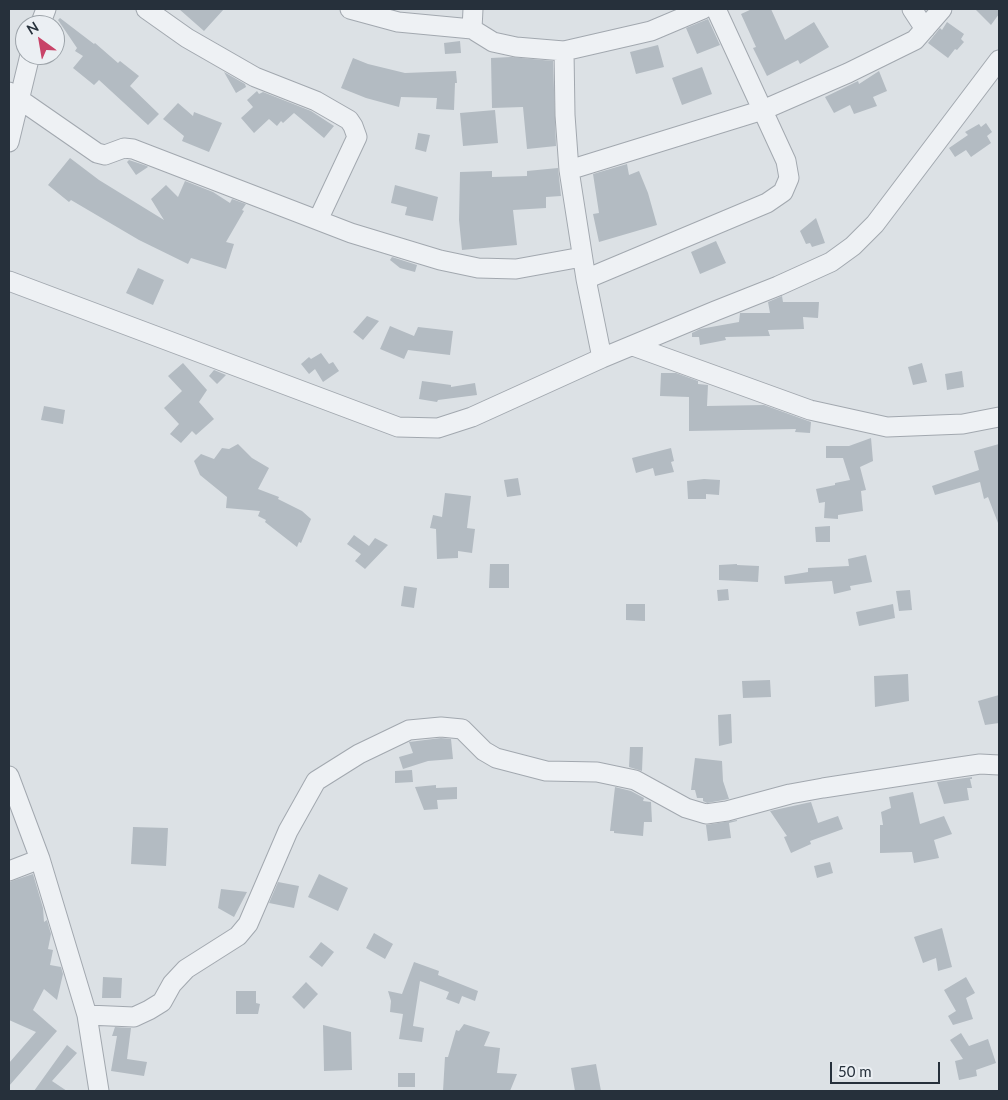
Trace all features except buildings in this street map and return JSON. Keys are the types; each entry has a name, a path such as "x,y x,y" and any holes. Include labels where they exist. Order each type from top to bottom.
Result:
{"street":[{"path":"146,9 186,38 255,77 316,100 349,120 356,137 318,220"},
{"path":"350,9 398,22 472,29 493,42 508,45 564,51 651,31 703,9"},
{"path":"472,29 473,9"},
{"path":"586,279 767,203 783,192 789,178 786,161 716,9"},
{"path":"912,9 925,29"},
{"path":"569,170 763,110 848,73 915,40 942,9"},
{"path":"564,51 565,115 569,170 582,257 602,358"},
{"path":"9,280 398,427 438,428 472,417 602,358 778,286 831,262 853,246 875,224 999,60"},
{"path":"9,142 14,95 26,65"},
{"path":"14,95 105,156 124,148 133,149 351,233 422,255 478,268 516,269 582,257"},
{"path":"633,346 810,410 887,427 963,424 999,417"},
{"path":"87,1015 134,1017 150,1010 162,1002 172,984 186,969 238,936 248,924 288,831 316,781 359,754 410,730 440,727 462,729 484,751 496,758 546,771 597,772 635,780 686,808 706,814 727,811 790,794 823,788 980,764 999,765"},
{"path":"9,776 40,858 87,1015 99,1091"},
{"path":"9,871 40,858"}]}
